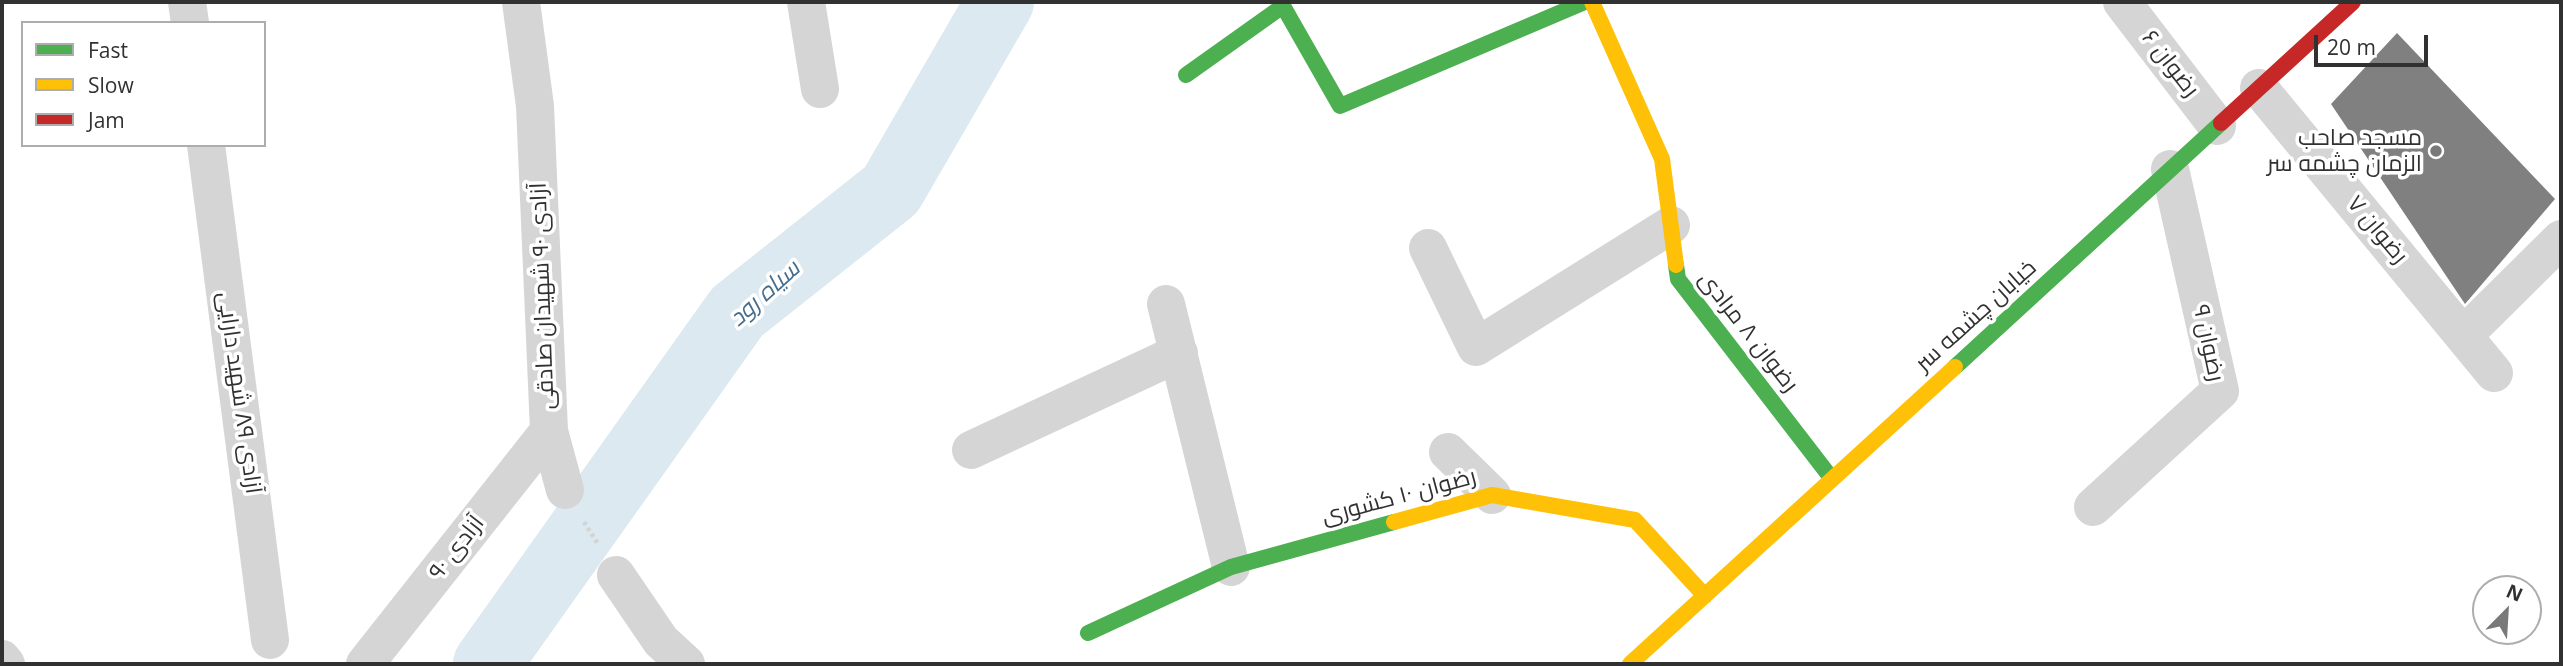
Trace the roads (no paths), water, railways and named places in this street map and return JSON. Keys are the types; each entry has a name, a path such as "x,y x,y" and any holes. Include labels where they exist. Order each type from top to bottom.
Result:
{"street":[{"path":"187,2 190,21"},
{"name":"آزادی ۹۰ شهیدان صادقی","path":"522,2 535,106 549,431 565,489"},
{"path":"806,2 820,89"},
{"path":"1186,75 1283,6 1340,106 1585,2"},
{"name":"رضوان ۸ مرادی","path":"1592,2 1662,159 1678,279 1832,479"},
{"name":"رضوان ۶","path":"2122,2 2217,126"},
{"name":"خیابان چشمه سر","path":"1630,664 2353,2"},
{"name":"رضوان ۷","path":"2259,88 2494,373"},
{"name":"آزادی ۸۹ شهید دارایی","path":"206,147 270,640"},
{"name":"رضوان ۹","path":"2093,507 2220,391 2170,169"},
{"path":"1428,248 1476,347 1671,225"},
{"path":"2464,335 2561,239"},
{"path":"1166,304 1231,566"},
{"path":"971,450 1179,353"},
{"name":"آزادی ۹۰","path":"365,664 549,431"},
{"path":"1448,452 1492,495"},
{"name":"رضوان ۱۰ کشوری","path":"1088,633 1231,566 1492,495 1635,520 1705,596"},
{"path":"617,575 661,640 686,664"},
{"path":"2,659 6,664"}],"waterway":[{"name":"سیاه رود","path":"487,664 737,312 891,190 1000,2"}],"place":[{"name":"مسجد صاحب الزمان چشمه سر","path":"2436,151"}]}
